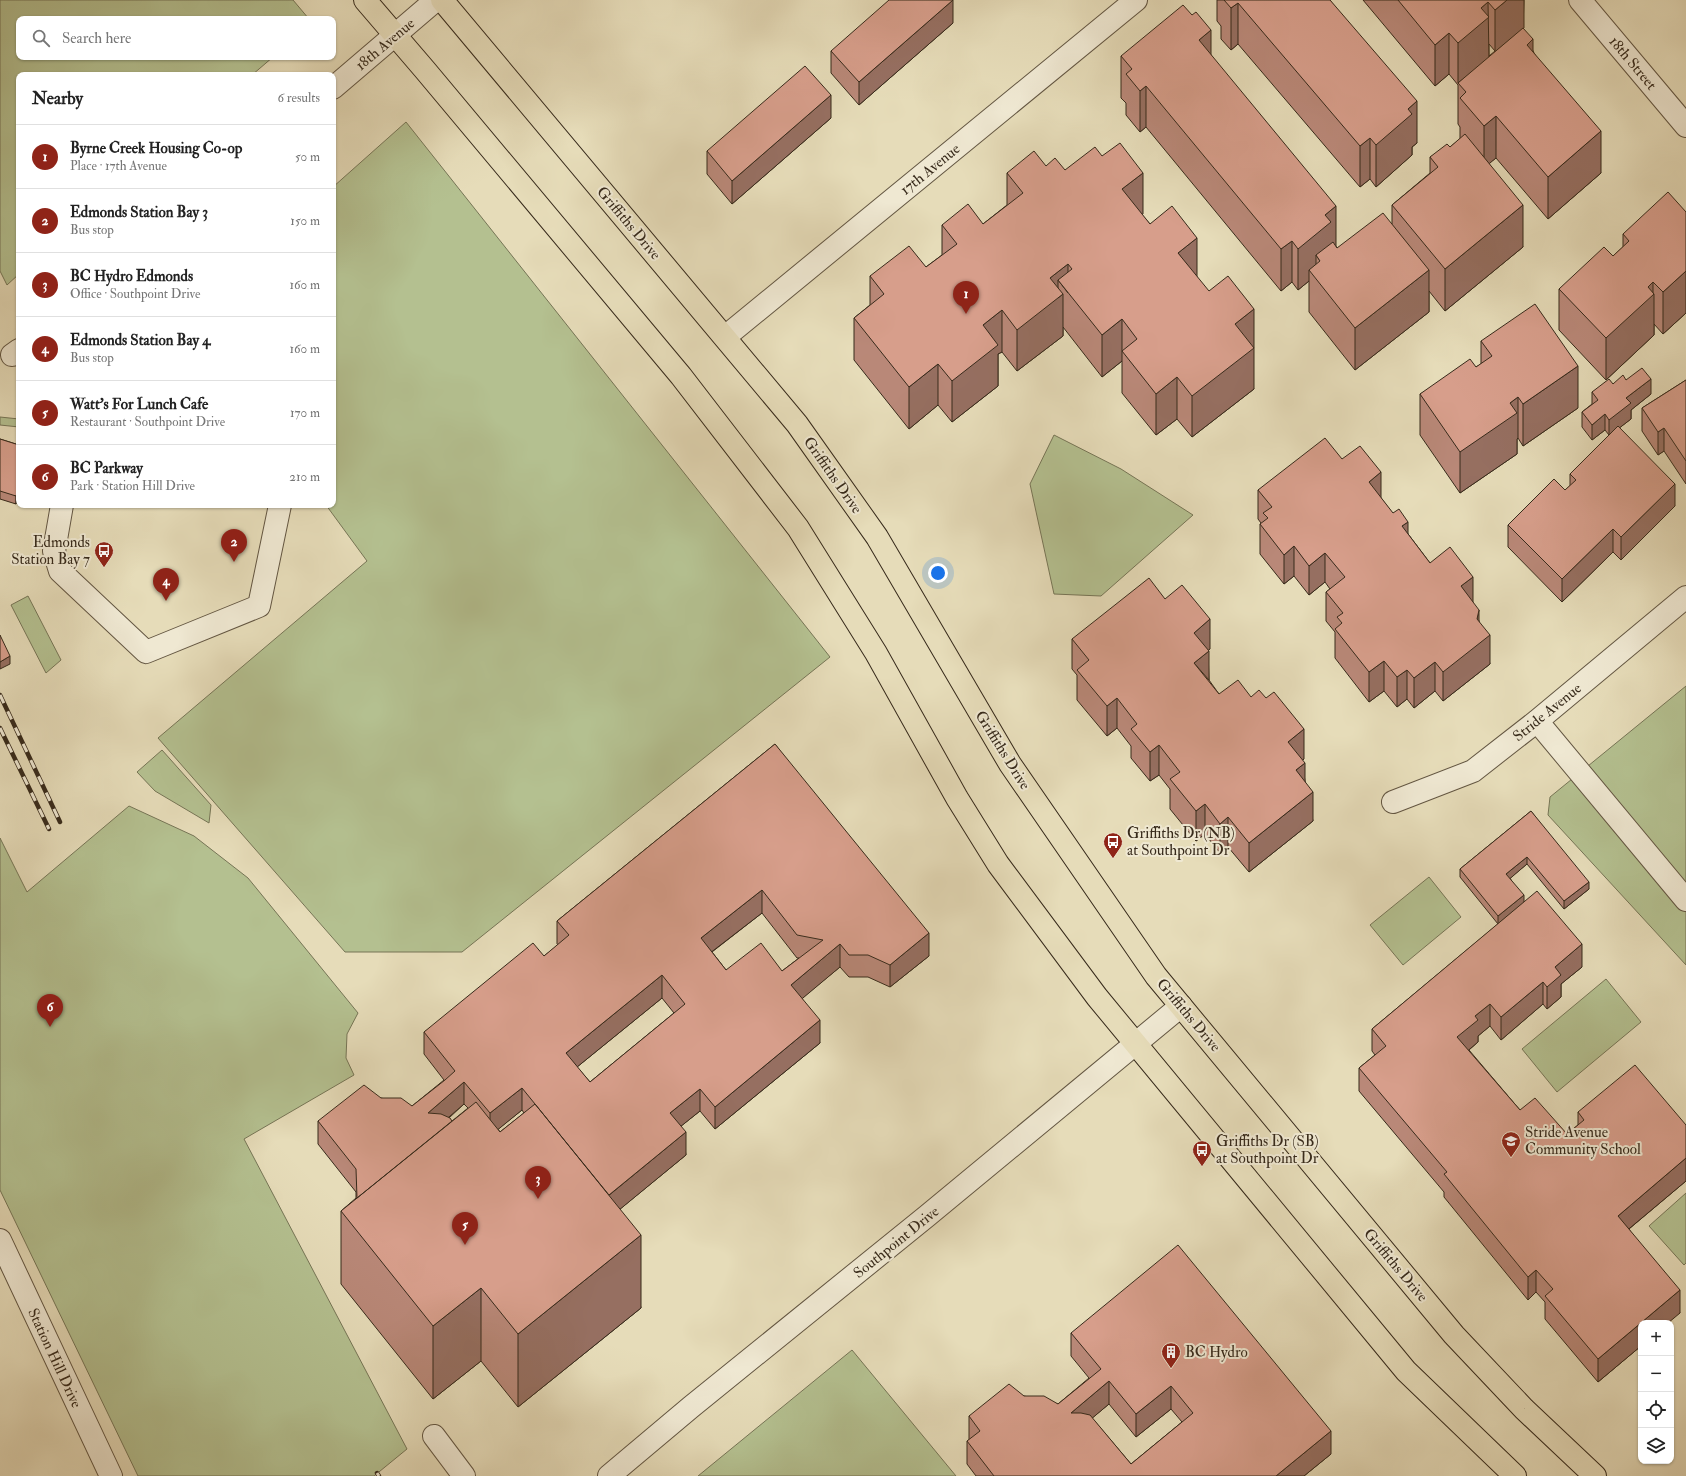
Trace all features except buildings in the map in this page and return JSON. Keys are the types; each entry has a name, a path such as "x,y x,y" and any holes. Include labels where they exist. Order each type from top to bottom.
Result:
{"main road":[{"path":"365,0 680,376 798,528 876,653 957,798 998,864 1097,997 1406,1371 1515,1476"},
{"name":"Griffiths Drive","path":"442,0 797,424 877,537 1010,764 1156,976 1454,1335 1524,1409 1595,1476"}],"street":[{"name":"18th Avenue","path":"336,85 436,0"},
{"name":"17th Avenue","path":"725,337 1136,0"},
{"name":"18th Street","path":"1580,0 1686,126"},
{"path":"61,508 54,551 60,571 146,652 259,606 279,508"},
{"name":"Stride Avenue","path":"1393,802 1474,771 1537,721 1686,597"},
{"path":"1537,721 1686,900"},
{"name":"Southpoint Drive","path":"609,1476 691,1407 927,1216 1181,1006"},
{"name":"Station Hill Drive","path":"0,1240 111,1476"},
{"path":"434,1436 464,1476"}],"green space":[{"path":"0,0 293,0 306,16 16,16 16,60 270,60 256,72 16,72 16,277 7,285 0,271"},
{"path":"406,122 830,657 462,952 345,952 158,738 367,561 328,508 336,508 336,184"},
{"path":"0,417 16,419 16,427 0,425"},
{"path":"1054,435 1121,469 1193,515 1101,596 1054,594 1030,484"},
{"path":"28,596 61,660 46,673 11,605"},
{"path":"1686,686 1686,965 1548,815 1550,797"},
{"path":"162,750 211,805 209,823 155,791 137,772"},
{"path":"129,806 194,836 248,878 358,1013 347,1034 346,1058 354,1075 244,1139 407,1449 374,1476 138,1476 0,1190 0,838 27,892"},
{"path":"1429,877 1461,917 1403,965 1370,925"},
{"path":"1606,979 1641,1022 1557,1092 1522,1049"},
{"path":"1686,1193 1686,1263 1684,1265 1649,1226"},
{"path":"852,1350 956,1476 698,1476"}],"railway":[{"path":"0,695 60,822"},
{"path":"0,728 49,829"}],"place":[{"name":"Byrne Creek Housing Co-op","path":"966,314"},
{"name":"Edmonds Station Bay 3","path":"234,562"},
{"name":"Edmonds Station Bay 7","path":"104,568"},
{"name":"Edmonds Station Bay 4","path":"166,601"},
{"name":"Griffiths Dr (NB) at Southpoint Dr","path":"1113,859"},
{"name":"BC Parkway","path":"50,1027"},
{"name":"Stride Avenue Community School","path":"1511,1158"},
{"name":"Griffiths Dr (SB) at Southpoint Dr","path":"1202,1167"},
{"name":"BC Hydro Edmonds","path":"538,1199"},
{"name":"Watt's For Lunch Cafe","path":"465,1245"},
{"name":"BC Hydro","path":"1171,1369"}]}
